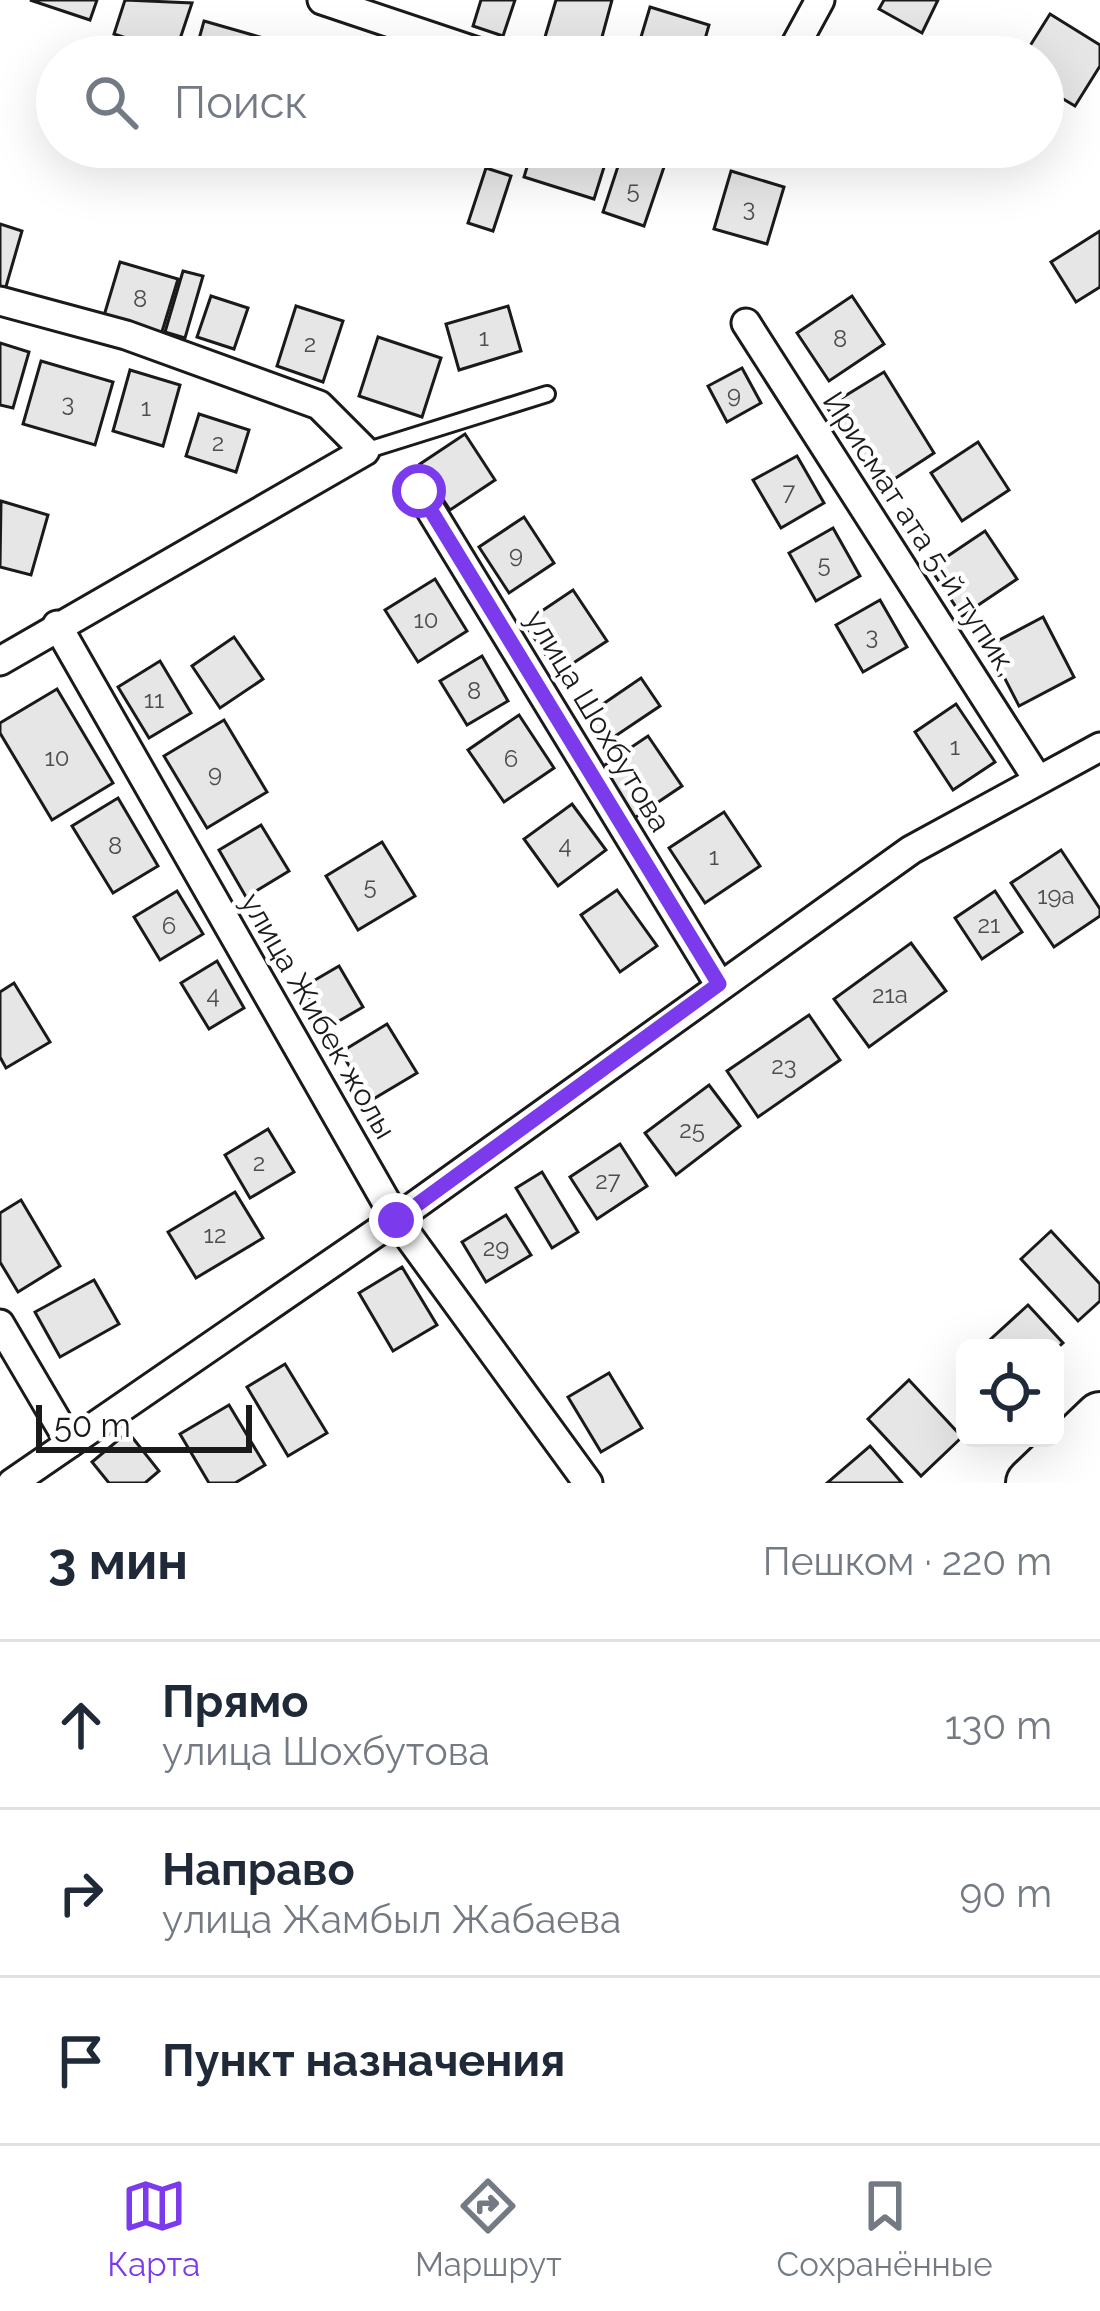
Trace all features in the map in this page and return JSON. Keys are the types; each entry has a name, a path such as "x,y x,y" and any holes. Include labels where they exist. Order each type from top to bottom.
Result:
{"highway":[{"path":"1031,1483 1100,1417"},
{"path":"1086,1483 1100,1469"}],"street":[{"path":"322,0 429,36"},
{"path":"800,36 820,0"},
{"path":"0,301 126,335 319,405 365,452 0,661"},
{"name":"Ирисмат ата 5-й тупик,","path":"746,323 1038,780"},
{"name":"улица Шохбутова","path":"419,491 719,984"},
{"name":"улица Жибек жолы","path":"57,625 396,1220 588,1483"},
{"path":"12,1483 396,1220 911,850 1100,747"},
{"path":"0,1324 70,1443"}],"lane":[{"path":"365,452 547,394"}],"building":[{"path":"30,0 97,0 90,20"},
{"path":"125,0 192,3 181,36 114,34"},
{"path":"481,0 515,0 503,36 473,26"},
{"path":"556,0 612,0 602,36 545,36"},
{"path":"884,0 938,0 922,33 879,9"},
{"path":"650,7 709,25 706,36 641,36"},
{"path":"1050,14 1100,45 1100,66 1075,106 1064,99 1064,36 1036,36"},
{"path":"204,21 256,36 200,36"},
{"path":"486,168 511,176 493,231 468,223"},
{"path":"527,168 604,168 594,199 524,177"},
{"path":"617,168 664,168 644,226 603,212"},
{"path":"731,171 784,187 767,244 714,229"},
{"path":"0,224 22,231 5,290 0,289"},
{"path":"1100,231 1100,287 1076,302 1051,262"},
{"path":"120,262 178,279 161,335 103,319"},
{"path":"183,271 203,276 185,338 165,332"},
{"path":"211,296 248,308 234,349 197,337"},
{"path":"852,296 884,344 829,381 797,333"},
{"path":"296,306 343,321 323,382 277,366"},
{"path":"508,306 521,351 459,370 446,324"},
{"path":"378,337 441,358 422,417 359,396"},
{"path":"0,343 29,352 13,408 0,405"},
{"path":"41,361 113,382 95,445 23,424"},
{"path":"742,368 761,403 727,422 708,386"},
{"path":"130,370 180,385 163,446 113,431"},
{"path":"884,372 934,453 879,489 827,407"},
{"path":"199,414 249,430 236,472 186,456"},
{"path":"465,434 495,480 450,510 420,464"},
{"path":"978,442 1009,490 962,521 931,473"},
{"path":"797,456 824,503 781,528 753,480"},
{"path":"1,501 48,515 31,575 0,567"},
{"path":"524,517 554,563 509,593 479,547"},
{"path":"833,528 860,576 816,601 789,553"},
{"path":"985,531 1017,579 962,616 930,568"},
{"path":"435,579 467,631 418,662 385,610"},
{"path":"573,590 607,641 558,673 524,623"},
{"path":"880,600 907,647 863,672 836,625"},
{"path":"1043,617 1074,677 1019,706 988,646"},
{"path":"234,637 263,679 220,708 192,666"},
{"path":"482,656 508,701 467,725 440,681"},
{"path":"160,661 191,713 149,738 118,687"},
{"path":"641,678 660,706 602,745 584,717"},
{"path":"57,689 113,783 52,820 0,733 0,723"},
{"path":"956,704 995,762 953,790 915,732"},
{"path":"519,715 554,768 504,802 468,750"},
{"path":"224,720 267,792 207,828 164,756"},
{"path":"648,736 682,786 633,819 599,769"},
{"path":"118,798 158,866 113,893 72,826"},
{"path":"572,804 606,850 558,886 524,839"},
{"path":"724,812 760,866 705,903 669,848"},
{"path":"261,825 289,871 246,897 219,850"},
{"path":"382,842 415,896 358,930 326,876"},
{"path":"1061,850 1100,916 1054,947 1011,883"},
{"path":"617,890 657,946 620,972 581,915"},
{"path":"177,891 203,934 160,960 134,917"},
{"path":"995,891 1022,932 982,959 955,918"},
{"path":"911,943 946,991 869,1047 834,999"},
{"path":"217,961 244,1008 209,1029 181,983"},
{"path":"339,966 363,1007 327,1028 303,987"},
{"path":"14,983 50,1042 6,1068 0,1057 0,992"},
{"path":"809,1015 840,1060 758,1117 727,1071"},
{"path":"387,1024 417,1073 370,1101 341,1052"},
{"path":"709,1085 740,1126 676,1175 645,1133"},
{"path":"268,1129 294,1172 250,1198 225,1155"},
{"path":"620,1144 647,1186 597,1219 570,1177"},
{"path":"542,1172 578,1232 552,1248 516,1188"},
{"path":"235,1192 263,1238 196,1278 168,1232"},
{"path":"21,1200 60,1266 18,1292 0,1262 0,1213"},
{"path":"506,1215 531,1255 486,1282 462,1242"},
{"path":"1051,1231 1100,1284 1100,1301 1078,1321 1021,1259"},
{"path":"402,1267 437,1325 393,1351 359,1293"},
{"path":"94,1280 119,1324 60,1357 35,1312"},
{"path":"1028,1305 1059,1339 991,1339"},
{"path":"285,1364 327,1433 288,1456 247,1387"},
{"path":"609,1373 642,1428 601,1452 568,1397"},
{"path":"909,1380 956,1431 956,1443 921,1476 868,1419"},
{"path":"229,1405 265,1465 235,1483 209,1483 180,1434"},
{"path":"128,1432 159,1471 145,1483 109,1483 92,1462"},
{"path":"870,1446 902,1483 827,1483"}],"route":[{"path":"396,1220 719,984 419,491"}]}
